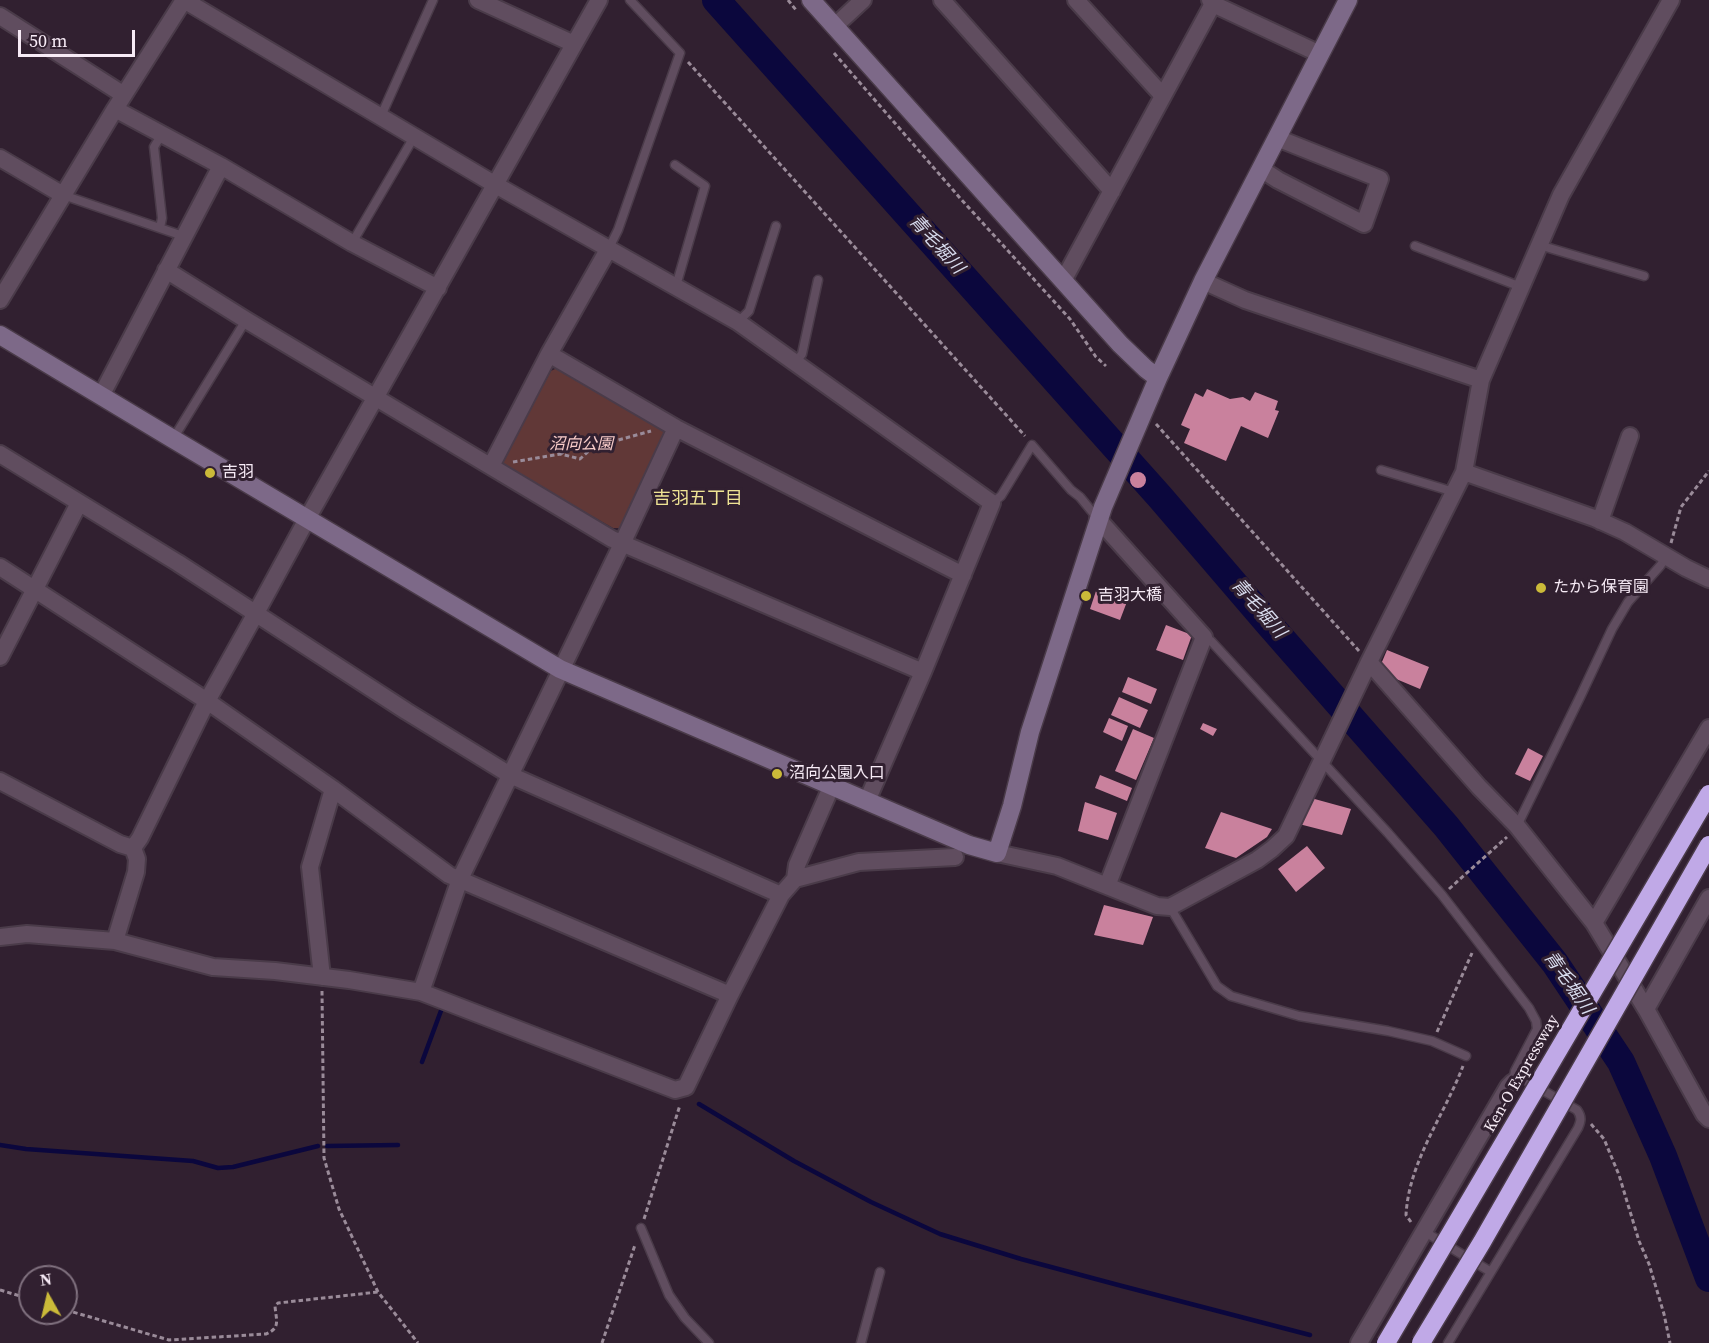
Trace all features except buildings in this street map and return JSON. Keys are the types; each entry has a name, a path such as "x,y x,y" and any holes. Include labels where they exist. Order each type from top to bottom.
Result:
{"highway":[{"name":"Ken-O Expressway","path":"1386,1343 1709,794"},
{"path":"1421,1343 1482,1242 1709,845"}],"street":[{"path":"0,300 184,0 494,184 738,322 992,503 867,801"},
{"path":"478,0 574,44"},
{"path":"133,848 207,701 307,519 599,0"},
{"path":"811,0 1120,344 1158,378"},
{"path":"835,26 863,0"},
{"path":"942,0 1112,191"},
{"path":"1076,0 1163,96"},
{"path":"997,853 1012,806 1030,732 1101,513 1149,421 1158,378 1203,281 1348,0"},
{"path":"0,335 560,669 969,845 1057,866 1157,906 1170,907 1257,860 1280,843 1291,827 1366,661 1464,472 1481,380 1567,184 1671,0"},
{"path":"1064,279 1213,1 1320,54"},
{"path":"0,16 124,95"},
{"path":"115,110 221,166 352,243 438,288"},
{"path":"1261,169 1364,224 1380,179 1277,138"},
{"path":"0,158 63,195"},
{"path":"101,396 221,166"},
{"path":"491,466 549,354 609,248"},
{"path":"166,270 612,539 923,672"},
{"path":"1203,281 1245,300 1481,380"},
{"path":"549,354 676,428 963,574"},
{"path":"421,992 460,879 676,428"},
{"path":"1600,521 1630,436"},
{"path":"0,454 178,563 406,711 510,775 781,895"},
{"path":"1464,472 1600,521 1625,532 1709,579"},
{"path":"0,657 79,503"},
{"path":"1101,513 1203,637 1107,886"},
{"path":"0,567 207,701 333,789 449,875 730,995"},
{"path":"1366,661 1479,787 1594,923 1709,1119"},
{"path":"1594,923 1709,728"},
{"path":"0,781 120,844 133,848"},
{"path":"795,879 797,865 832,785"},
{"path":"322,977 310,867 333,789"},
{"path":"115,940 136,872 137,859 133,848"},
{"path":"0,937 27,934 115,940 213,967 275,971 421,992 675,1090 686,1087 781,895 795,879 859,862 955,857"},
{"path":"1646,1009 1709,898"},
{"path":"1359,1343 1513,1082"}],"lane":[{"path":"381,116 433,0"},
{"path":"609,248 618,230 680,53 630,0"},
{"path":"160,228 162,218 154,147 162,134"},
{"path":"352,243 414,137"},
{"path":"675,165 705,186 676,286"},
{"path":"63,195 183,236"},
{"path":"738,322 749,310 776,226"},
{"path":"1539,245 1644,276"},
{"path":"1415,246 1521,287"},
{"path":"795,363 802,354 818,280"},
{"path":"172,439 246,320"},
{"path":"992,503 1001,496 1032,445 1071,490 1101,513"},
{"path":"1381,470 1454,492"},
{"path":"1515,829 1611,629 1628,602 1667,556"},
{"path":"1203,637 1211,641 1303,742 1322,757 1412,859 1530,1008 1536,1020 1537,1029 1515,1071 1513,1082 1525,1080 1577,1110 1581,1115 1578,1128 1448,1343"},
{"path":"1170,907 1217,986 1231,996 1299,1016 1388,1030 1432,1041 1466,1056"},
{"path":"641,1228 669,1295 709,1343"},
{"path":"1425,1232 1491,1272"},
{"path":"861,1343 880,1272"}],"path":[{"path":"788,0 803,18"},
{"path":"833,52 960,198 1070,319 1096,357 1106,366"},
{"path":"680,53 1032,445"},
{"path":"1149,421 1366,661"},
{"path":"491,466 561,454 579,459 593,447 664,428 676,428"},
{"path":"561,454 576,441 593,447"},
{"path":"1667,556 1681,507 1709,471"},
{"path":"1446,891 1515,829"},
{"path":"1432,1041 1478,940"},
{"path":"322,977 324,1158 339,1209 378,1292 418,1343"},
{"path":"1425,1232 1412,1223 1406,1215 1406,1202 1416,1166 1460,1074"},
{"path":"602,1343 686,1087"},
{"path":"1581,1115 1604,1139 1619,1175 1639,1241 1649,1264 1670,1343"},
{"path":"0,1290 18,1295"},
{"path":"78,1313 169,1340 266,1334 277,1326 275,1306 278,1303 378,1292"}],"green space":[{"name":"沼向公園","path":"557,368 664,428 665,434 623,528 613,528 504,466 502,458 551,371"}],"waterway":[{"name":"青毛堀川","path":"716,0 1160,497 1446,826 1555,963 1621,1062 1663,1156 1709,1278"},
{"path":"422,1062 442,1008"},
{"path":"699,1104 794,1161 871,1202 940,1234 1021,1259 1310,1335"},
{"path":"0,1145 26,1149 193,1161 218,1168 233,1167 318,1146"},
{"path":"327,1146 398,1145"}],"place":[{"name":"吉羽","path":"210,473"},
{"name":"たから保育園","path":"1541,588"},
{"name":"吉羽大橋","path":"1086,596"},
{"name":"沼向公園入口","path":"777,774"}],"district":[{"name":"吉羽五丁目","path":"698,499"}]}
